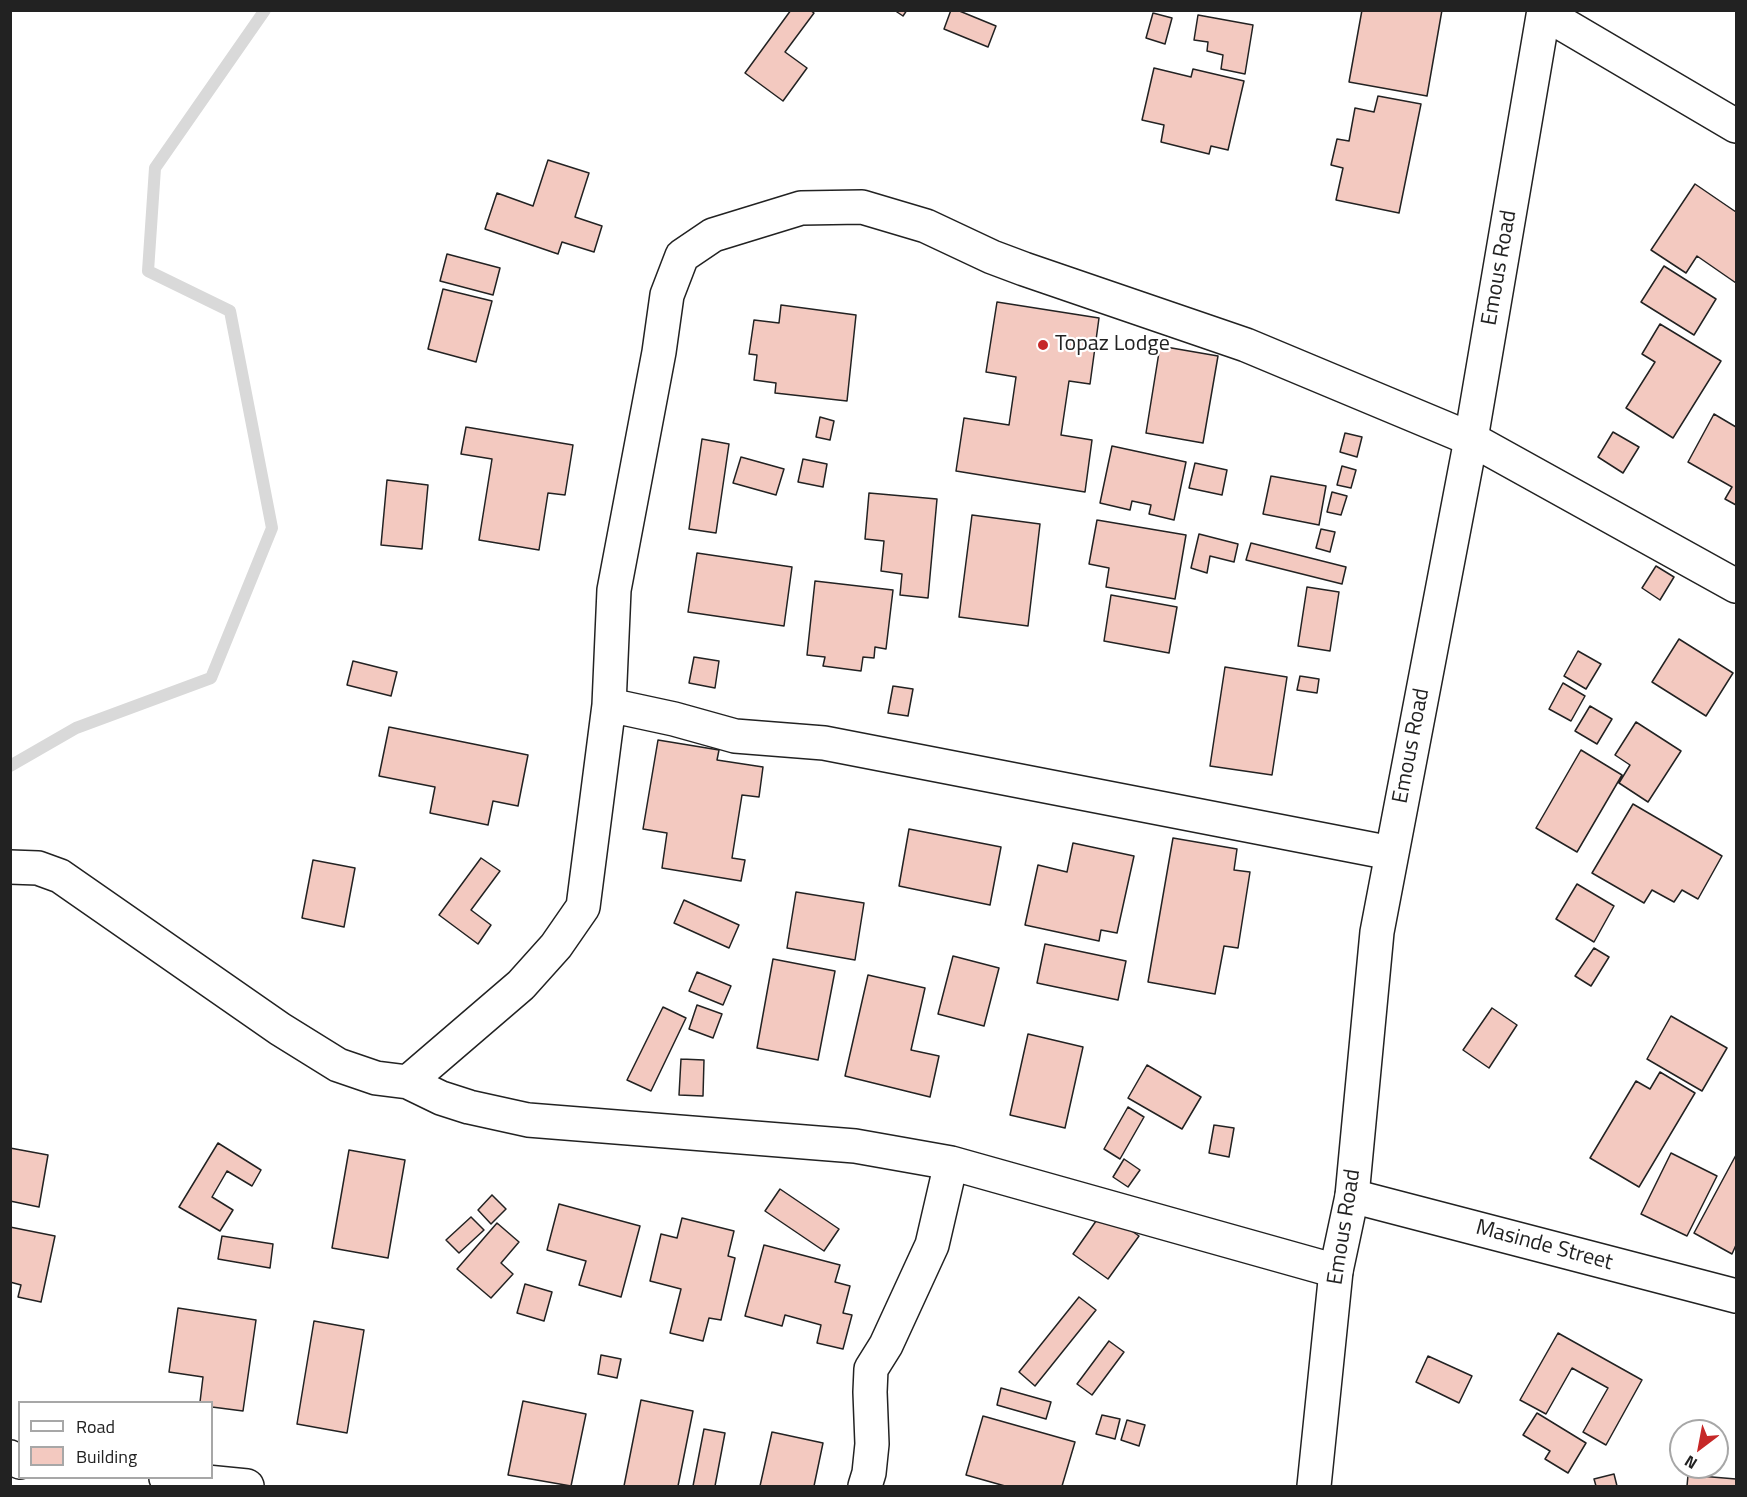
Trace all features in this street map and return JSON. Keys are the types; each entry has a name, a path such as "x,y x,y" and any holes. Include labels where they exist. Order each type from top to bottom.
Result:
{"street":[{"path":"1544,12 1737,126"},
{"name":"Emous Road","path":"1314,1486 1336,1271 1352,1196 1377,932 1471,439 1544,12"},
{"path":"408,1082 521,985 556,946 583,907 609,705 614,590 667,295 682,256 713,236 801,208 862,207 926,226 1023,269 1246,345 1471,439 1737,586"},
{"path":"609,705 674,719 735,736 824,743 1391,853"},
{"path":"10,867 38,868 60,876 280,1029 338,1065 376,1078 408,1082 441,1098 469,1107 528,1120 855,1146 951,1163 1336,1271"},
{"path":"865,1486 869,1473 872,1444 871,1370 886,1345 932,1245 951,1163"},
{"name":"Masinde Street","path":"1352,1196 1737,1296"},
{"path":"176,1479 247,1486"}],"building":[{"path":"791,10 810,10 814,13 785,52 807,68 783,101 745,73"},
{"path":"894,10 907,10 903,16"},
{"path":"951,10 957,10 996,26 988,47 944,29"},
{"path":"1362,10 1442,10 1427,96 1349,82"},
{"path":"1153,13 1172,18 1165,44 1146,38"},
{"path":"1198,15 1253,25 1245,74 1221,69 1223,55 1207,51 1208,42 1194,40"},
{"path":"1154,68 1191,77 1193,69 1244,81 1228,150 1211,146 1209,154 1161,142 1164,125 1142,120"},
{"path":"1378,96 1421,104 1399,213 1336,200 1343,168 1331,165 1337,139 1349,141 1355,108 1374,112"},
{"path":"548,160 589,173 575,217 602,226 594,252 562,242 558,254 485,229 497,193 533,206"},
{"path":"1695,184 1736,212 1736,283 1697,256 1686,273 1651,250"},
{"path":"447,254 500,268 493,295 440,281"},
{"path":"1664,266 1716,299 1694,335 1641,302"},
{"path":"443,289 492,301 476,362 428,349"},
{"path":"997,302 1099,318 1090,384 1069,381 1061,435 1092,440 1085,492 956,471 964,418 1009,425 1016,377 986,372"},
{"path":"781,305 856,315 847,401 775,393 776,383 754,380 757,355 749,354 754,320 779,323"},
{"path":"1660,324 1721,361 1673,438 1626,408 1655,362 1642,354"},
{"path":"1160,346 1218,356 1203,443 1146,433"},
{"path":"1714,414 1736,427 1736,505 1725,499 1732,487 1688,462"},
{"path":"820,417 834,421 830,440 816,437"},
{"path":"466,427 573,445 565,495 548,493 539,550 479,540 492,459 461,454"},
{"path":"1613,432 1639,447 1623,473 1598,457"},
{"path":"1345,433 1362,437 1357,457 1340,452"},
{"path":"702,439 729,444 716,533 689,529"},
{"path":"1112,446 1186,462 1174,520 1149,514 1151,505 1132,501 1130,510 1100,503"},
{"path":"741,457 784,469 776,495 733,483"},
{"path":"803,459 827,464 823,487 798,482"},
{"path":"1195,463 1227,470 1222,495 1189,488"},
{"path":"1342,466 1356,470 1351,488 1337,485"},
{"path":"1271,476 1326,486 1319,525 1263,514"},
{"path":"387,480 428,485 422,549 381,545"},
{"path":"1332,492 1347,496 1341,515 1327,512"},
{"path":"869,493 937,499 928,598 900,595 902,574 881,571 884,541 865,539"},
{"path":"972,515 1040,524 1028,626 959,617"},
{"path":"1097,520 1186,535 1175,599 1106,587 1109,568 1089,564"},
{"path":"1321,529 1335,532 1330,552 1316,548"},
{"path":"1199,534 1238,544 1234,562 1210,556 1207,573 1191,568"},
{"path":"1251,543 1346,567 1342,584 1246,560"},
{"path":"697,553 792,567 784,626 688,612"},
{"path":"1656,566 1674,577 1660,600 1642,588"},
{"path":"815,581 893,590 886,649 875,647 874,658 863,657 861,671 823,666 825,657 807,655"},
{"path":"1307,587 1339,592 1330,651 1298,646"},
{"path":"1111,595 1177,607 1169,653 1104,641"},
{"path":"1679,639 1733,673 1706,716 1652,682"},
{"path":"1578,651 1601,664 1586,689 1564,676"},
{"path":"694,657 719,661 715,688 689,683"},
{"path":"353,661 397,672 391,696 347,685"},
{"path":"1225,667 1287,677 1272,775 1210,766"},
{"path":"1300,676 1319,679 1317,693 1297,690"},
{"path":"1563,683 1585,696 1571,721 1549,709"},
{"path":"893,686 913,689 908,716 888,713"},
{"path":"1590,706 1612,719 1597,744 1575,731"},
{"path":"1636,722 1681,751 1648,802 1619,783 1630,765 1615,755"},
{"path":"389,727 528,755 518,806 493,801 488,825 430,813 435,787 379,776"},
{"path":"658,740 719,750 717,760 763,767 759,797 742,795 732,858 745,860 741,881 662,868 667,833 643,829"},
{"path":"1581,750 1622,775 1577,852 1536,828"},
{"path":"1633,804 1722,856 1698,899 1682,890 1674,902 1652,890 1644,903 1592,873"},
{"path":"909,829 1001,847 990,905 899,886"},
{"path":"1173,838 1237,849 1234,870 1250,872 1238,948 1224,946 1215,994 1148,982"},
{"path":"1073,843 1134,856 1117,933 1101,930 1099,941 1025,925 1038,865 1067,872"},
{"path":"481,858 500,871 471,910 491,925 478,944 439,915"},
{"path":"313,860 355,868 344,927 302,918"},
{"path":"1577,884 1614,906 1594,942 1556,919"},
{"path":"796,892 864,903 855,960 787,948"},
{"path":"684,900 739,925 729,948 674,923"},
{"path":"1045,944 1126,961 1118,1000 1037,983"},
{"path":"1594,948 1609,957 1591,986 1575,976"},
{"path":"953,956 999,968 984,1026 938,1014"},
{"path":"773,959 835,971 818,1060 757,1048"},
{"path":"697,972 731,986 723,1005 689,991"},
{"path":"868,975 925,988 911,1050 939,1056 930,1097 845,1076"},
{"path":"697,1005 722,1014 713,1038 689,1029"},
{"path":"663,1007 686,1018 651,1091 627,1080"},
{"path":"1492,1008 1517,1025 1489,1068 1463,1050"},
{"path":"1671,1016 1727,1048 1702,1091 1647,1059"},
{"path":"1028,1034 1083,1047 1065,1128 1010,1115"},
{"path":"681,1059 704,1060 703,1096 679,1095"},
{"path":"1147,1065 1201,1097 1182,1129 1128,1098"},
{"path":"1660,1072 1695,1093 1639,1187 1590,1158 1636,1081 1650,1089"},
{"path":"1128,1107 1144,1117 1120,1159 1104,1149"},
{"path":"1214,1125 1234,1128 1229,1157 1209,1153"},
{"path":"218,1143 261,1170 252,1186 227,1171 212,1197 233,1210 220,1231 179,1207"},
{"path":"10,1148 48,1155 39,1207 10,1201"},
{"path":"349,1150 405,1160 388,1258 332,1248"},
{"path":"1671,1153 1717,1176 1687,1236 1641,1214"},
{"path":"1736,1155 1736,1245 1732,1254 1694,1233"},
{"path":"1124,1159 1140,1170 1128,1187 1113,1177"},
{"path":"780,1189 839,1229 824,1251 765,1211"},
{"path":"492,1195 506,1209 491,1224 478,1210"},
{"path":"559,1204 640,1226 621,1297 579,1285 586,1261 547,1250"},
{"path":"1103,1211 1139,1236 1108,1279 1073,1254"},
{"path":"471,1217 484,1230 459,1253 446,1240"},
{"path":"682,1218 734,1231 728,1256 735,1258 721,1320 709,1318 703,1341 670,1333 681,1289 650,1281 661,1234 677,1238"},
{"path":"497,1223 519,1242 501,1263 513,1274 491,1298 457,1269"},
{"path":"10,1227 55,1236 41,1302 18,1297 21,1285 10,1282"},
{"path":"222,1236 273,1244 270,1268 218,1259"},
{"path":"764,1245 840,1265 835,1282 850,1286 843,1313 852,1315 843,1349 817,1343 821,1325 785,1315 782,1326 745,1316"},
{"path":"525,1284 552,1292 544,1321 517,1313"},
{"path":"1079,1297 1096,1310 1035,1386 1019,1372"},
{"path":"178,1308 256,1320 243,1411 213,1407 213,1401 200,1401 203,1377 169,1372"},
{"path":"314,1321 364,1330 347,1433 297,1424"},
{"path":"1558,1333 1642,1380 1606,1445 1583,1432 1608,1388 1572,1368 1546,1414 1520,1400"},
{"path":"1109,1341 1124,1352 1092,1395 1077,1384"},
{"path":"601,1355 621,1359 617,1378 598,1374"},
{"path":"1428,1356 1472,1376 1459,1403 1416,1382"},
{"path":"1001,1388 1051,1402 1046,1419 997,1405"},
{"path":"641,1400 693,1411 678,1486 624,1486"},
{"path":"523,1401 586,1414 571,1486 508,1475"},
{"path":"1537,1413 1586,1443 1568,1473 1545,1459 1550,1451 1523,1435"},
{"path":"1102,1415 1120,1419 1115,1439 1096,1434"},
{"path":"983,1416 1075,1442 1062,1486 1005,1486 966,1475"},
{"path":"1127,1420 1145,1425 1139,1446 1121,1440"},
{"path":"704,1429 725,1433 715,1486 693,1486"},
{"path":"772,1432 823,1443 814,1486 760,1486"},
{"path":"1614,1474 1617,1486 1596,1486 1594,1479"},
{"path":"1688,1479 1736,1479 1736,1486 1687,1486"}],"waterway":[{"path":"10,766 76,728 211,678 272,528 230,311 148,271 155,168 265,10"}],"place":[{"name":"Topaz Lodge","path":"1043,345"}]}
